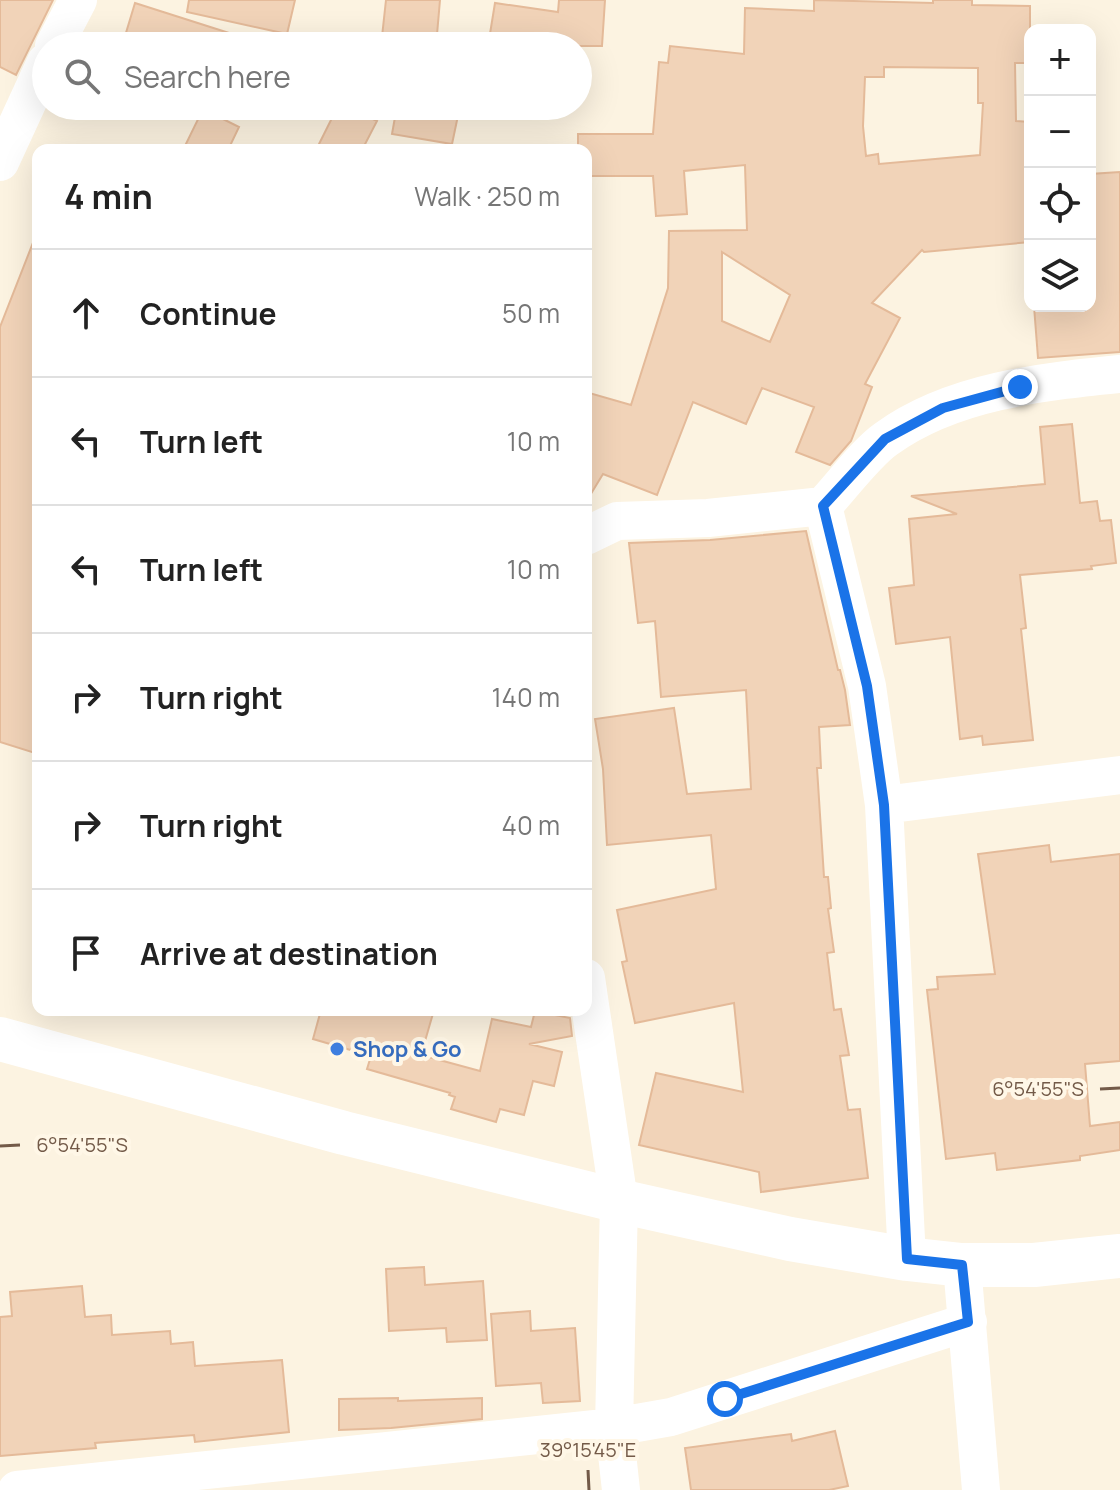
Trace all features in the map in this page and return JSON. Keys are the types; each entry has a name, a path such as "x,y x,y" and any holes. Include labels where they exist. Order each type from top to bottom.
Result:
{"street":[{"path":"61,32 78,0"},
{"path":"0,162 32,92"},
{"path":"592,533 617,521 708,518 823,506 885,439 943,408 1020,387 1120,374"},
{"path":"823,506 867,686 884,805 907,1259"},
{"path":"884,805 1120,775"},
{"path":"592,1016 619,1201 614,1427 621,1490"},
{"path":"0,1039 344,1133 619,1201 790,1239 962,1265 1034,1265 1120,1256"},
{"path":"962,1265 981,1490"},
{"path":"17,1490 614,1427 671,1417 968,1322"}],"building":[{"path":"0,0 53,0 37,32 32,32 32,43 16,75 0,67"},
{"path":"189,0 295,0 287,32 187,12"},
{"path":"386,0 440,0 437,32 383,32"},
{"path":"559,0 605,0 602,46 592,46 592,32 490,32 495,3 558,12"},
{"path":"814,0 933,3 933,0 972,0 972,5 1030,6 1030,24 1024,24 1024,63 1015,63 1016,121 1024,122 1024,243 922,250 872,303 900,318 865,384 872,387 851,441 830,465 796,452 814,407 762,388 746,424 693,402 657,495 603,474 592,492 592,394 631,405 668,288 669,231 747,230 745,165 684,171 687,214 656,216 653,176 592,176 592,144 578,144 578,134 653,134 659,62 668,63 670,46 744,54 745,8 814,11","holes":["884,67 978,68 978,103 983,103 980,155 879,164 878,154 866,156 863,126 865,77 884,77","722,252 790,295 770,342 722,321"]},
{"path":"135,3 226,32 126,32"},
{"path":"198,120 225,120 239,127 231,144 186,144"},
{"path":"331,120 377,121 365,144 319,144"},
{"path":"394,120 457,120 452,144 392,134"},
{"path":"1120,172 1120,352 1038,358 1034,312 1096,312 1096,174"},
{"path":"32,245 32,752 0,742 0,327"},
{"path":"1072,424 1080,503 1097,501 1100,521 1111,520 1116,563 1091,566 1092,569 1020,575 1026,628 1021,629 1033,740 983,745 982,736 960,739 950,637 896,644 889,588 914,585 909,519 957,514 911,496 1045,484 1040,427"},
{"path":"806,531 845,690 850,725 819,727 821,768 817,768 824,877 828,877 831,908 828,909 834,952 827,953 834,1010 841,1009 849,1055 840,1056 848,1110 860,1109 868,1178 761,1192 759,1172 639,1145 656,1073 743,1092 734,1003 635,1023 622,962 627,961 617,910 716,889 711,835 607,845 603,769 595,719 674,708 687,794 751,789 746,690 661,697 655,621 638,623 629,543 710,540"},
{"path":"1049,845 1051,862 1120,854 1120,1061 1085,1064 1090,1126 1120,1122 1120,1150 1080,1156 1080,1160 997,1170 995,1153 946,1159 927,990 938,989 937,977 995,974 978,854"},
{"path":"319,1016 432,1016 421,1055 480,1071 492,1019 531,1027 534,1016 570,1018 572,1036 529,1044 562,1052 554,1086 533,1081 524,1115 500,1109 496,1122 451,1109 455,1097 450,1093 367,1069 371,1056 313,1039"},
{"path":"424,1267 425,1285 483,1281 487,1340 447,1342 446,1328 389,1331 386,1269"},
{"path":"82,1286 85,1317 111,1315 112,1335 170,1331 171,1344 193,1342 195,1366 282,1360 289,1432 195,1442 194,1435 95,1443 96,1448 0,1456 0,1317 12,1316 10,1292"},
{"path":"530,1311 531,1331 575,1328 580,1401 543,1403 541,1383 496,1386 491,1314"},
{"path":"398,1398 398,1401 482,1398 482,1419 339,1430 339,1399"},
{"path":"835,1431 848,1486 829,1490 691,1490 685,1448 791,1434 792,1441"}],"place":[{"name":"Shop & Go","path":"337,1049"}],"route":[{"path":"725,1399 968,1322 962,1265 907,1259 884,805 867,686 823,506 885,439 943,408 1020,387"}]}
